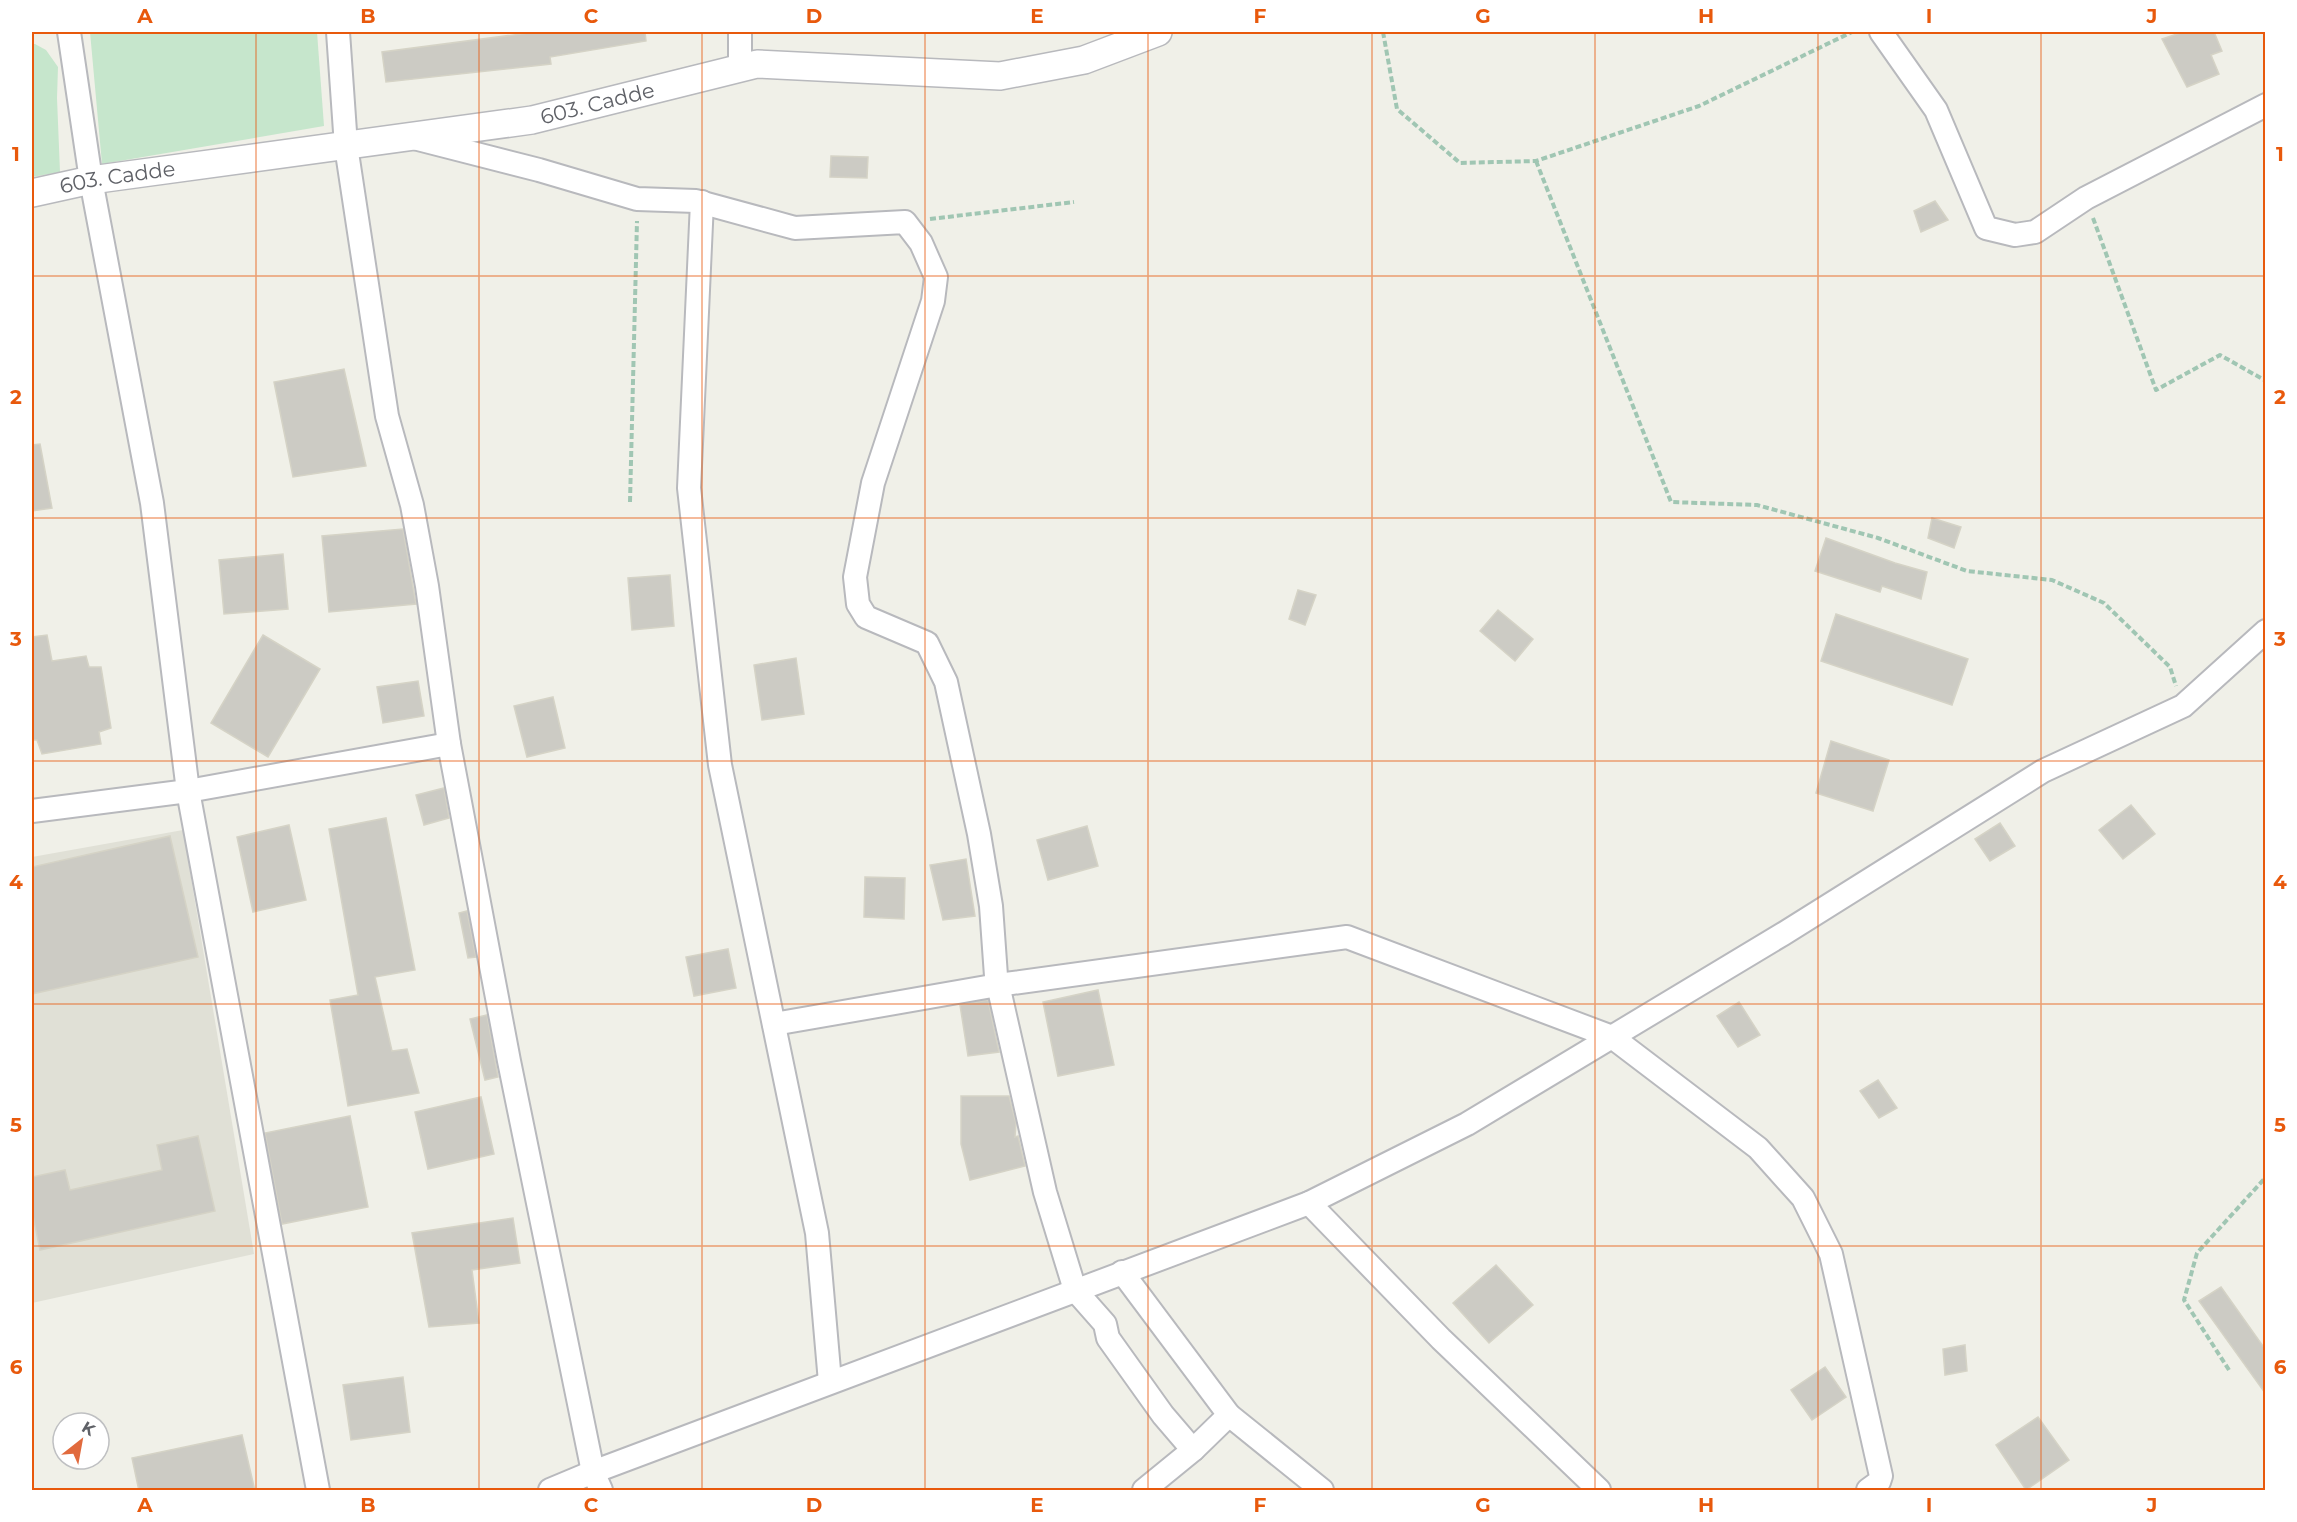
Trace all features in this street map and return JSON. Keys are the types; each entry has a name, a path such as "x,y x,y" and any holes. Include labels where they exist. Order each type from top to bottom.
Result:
{"street":[{"path":"69,32 91,180 152,503 188,791 318,1491"},
{"path":"338,32 346,146 387,416 412,505 427,586 449,744 508,1061 597,1481"},
{"path":"740,32 740,68"},
{"name":"603. Cadde","path":"32,193 91,180 532,120 757,64 1000,76 1084,60 1158,32"},
{"path":"1881,32 1936,110 1986,228 2015,235 2035,232 2086,198 2265,105"},
{"path":"411,137 539,170 638,199 702,202 795,228 905,222 921,243 936,277 933,301 873,483 855,577 858,604 866,617 927,643 946,682 979,834 991,906 998,985 1045,1192 1075,1290 1105,1324 1108,1338 1163,1415 1193,1450"},
{"path":"702,202 689,488 720,765 817,1233 830,1382"},
{"path":"550,1491 597,1481 830,1382 1309,1203 1467,1124 1783,934 2043,771 2183,706 2265,631"},
{"path":"32,811 188,791 449,744"},
{"path":"774,1024 998,985 1347,938 1612,1037 1758,1148 1803,1198 1831,1254 1879,1465 1881,1476 1879,1482 1868,1491"},
{"path":"1309,1203 1586,1487"},
{"path":"1122,1272 1229,1415 1322,1491"},
{"path":"1144,1491 1193,1450 1229,1415"}],"path":[{"path":"1383,32 1397,109 1460,163 1536,161 1699,106 1852,32"},
{"path":"1536,161 1671,502 1757,505 1878,538 1967,571 2052,580 2104,603 2154,651 2170,667 2183,706"},
{"path":"2086,198 2156,390 2220,355 2265,381"},
{"path":"630,502 638,199"},
{"path":"905,222 1074,202"},
{"path":"2229,1370 2184,1300 2197,1252 2265,1177"}],"shaded area":[{"path":"183,830 254,1254 32,1303 32,857"}],"green space":[{"path":"90,32 317,32 324,126 102,164"},
{"path":"32,44 46,50 58,67 60,172 32,177"}],"building":[{"path":"536,32 645,32 646,41 550,57 551,64 386,82 382,52"},
{"path":"2183,32 2214,32 2222,51 2211,55 2219,74 2187,87 2162,39"},
{"path":"831,156 868,157 867,178 830,177"},
{"path":"1935,201 1948,220 1921,232 1914,211"},
{"path":"344,369 366,466 293,477 274,382"},
{"path":"40,444 52,508 32,511 32,445"},
{"path":"1932,518 1961,527 1954,548 1928,538"},
{"path":"403,529 416,604 329,612 322,536"},
{"path":"1826,538 1927,572 1921,599 1882,586 1880,592 1815,571"},
{"path":"283,554 288,609 224,614 219,560"},
{"path":"670,575 674,626 632,630 628,578"},
{"path":"1298,590 1316,595 1305,625 1289,619"},
{"path":"1498,610 1533,639 1515,661 1480,631"},
{"path":"1836,614 1968,659 1952,705 1821,661"},
{"path":"47,635 52,661 86,656 89,667 101,667 111,728 99,732 101,744 42,754 37,740 32,740 32,637"},
{"path":"263,635 320,669 268,757 211,723"},
{"path":"796,658 804,714 762,720 754,665"},
{"path":"418,681 424,716 383,723 377,687"},
{"path":"553,697 565,748 527,757 514,706"},
{"path":"1831,741 1889,760 1873,811 1816,793"},
{"path":"444,788 449,818 424,825 416,795"},
{"path":"2131,805 2155,834 2123,859 2099,830"},
{"path":"386,818 415,970 375,977 392,1051 407,1049 419,1093 348,1106 330,1000 358,995 329,829"},
{"path":"2000,823 2015,846 1990,861 1975,839"},
{"path":"289,825 306,900 253,912 237,837"},
{"path":"1087,826 1098,866 1048,880 1037,840"},
{"path":"170,836 198,957 32,994 32,867"},
{"path":"966,859 975,916 943,920 930,865"},
{"path":"865,877 905,878 904,919 864,917"},
{"path":"467,911 476,957 468,958 459,913"},
{"path":"728,949 736,988 694,996 686,957"},
{"path":"1098,990 1114,1065 1058,1076 1043,1002"},
{"path":"988,1000 999,1052 968,1056 960,1005"},
{"path":"1739,1002 1760,1035 1738,1047 1717,1016"},
{"path":"487,1015 498,1077 485,1080 470,1019"},
{"path":"1878,1080 1897,1108 1879,1118 1860,1091"},
{"path":"961,1096 1009,1096 1016,1123 1015,1137 1018,1136 1025,1166 970,1180 961,1144"},
{"path":"481,1097 494,1154 428,1169 415,1112"},
{"path":"350,1116 368,1207 282,1224 265,1133"},
{"path":"198,1136 215,1211 40,1250 32,1211 32,1177 65,1170 70,1190 162,1170 157,1145"},
{"path":"513,1218 520,1263 472,1270 479,1323 429,1327 412,1233"},
{"path":"1496,1265 1533,1305 1489,1343 1453,1303"},
{"path":"2221,1287 2265,1349 2265,1393 2199,1301"},
{"path":"1965,1345 1967,1371 1945,1375 1943,1349"},
{"path":"1825,1367 1846,1397 1812,1420 1791,1390"},
{"path":"403,1377 410,1432 351,1440 343,1385"},
{"path":"2038,1417 2069,1460 2026,1490 1996,1445"},
{"path":"242,1435 255,1491 139,1491 132,1458"}]}
